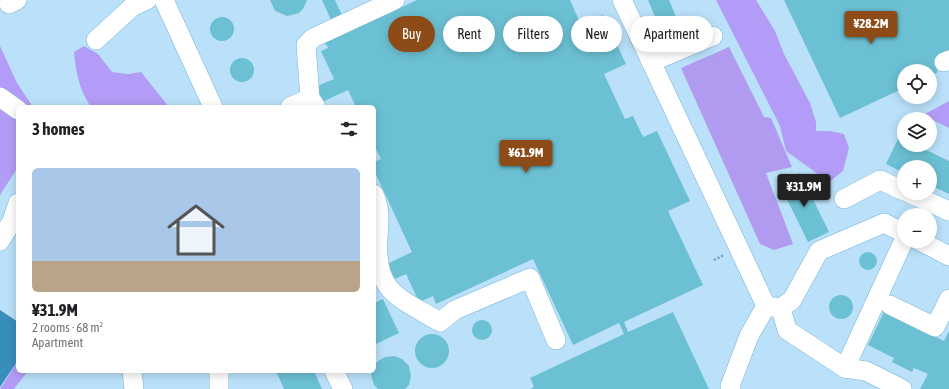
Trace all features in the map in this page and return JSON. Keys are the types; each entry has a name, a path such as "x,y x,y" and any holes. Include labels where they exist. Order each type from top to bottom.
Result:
{"lane":[{"path":"96,40 132,7 147,0"},
{"path":"164,0 212,105"},
{"path":"299,105 313,102 306,45 313,38 372,5 395,0"},
{"path":"622,0 651,62 787,330 845,368 866,371 902,389"},
{"path":"651,62 674,52"},
{"path":"0,97 16,109"},
{"path":"844,199 880,180 897,188"},
{"path":"376,198 380,207 377,278 393,294 440,322 455,310 530,278 556,340"},
{"path":"925,200 949,211"},
{"path":"0,241 12,221 16,209"},
{"path":"731,389 730,386 749,336 774,307 792,300 820,251 884,223 897,230"},
{"path":"845,368 900,248"},
{"path":"934,248 949,256"},
{"path":"890,305 935,327 949,298"},
{"path":"132,373 134,389"},
{"path":"219,373 219,389"},
{"path":"335,373 343,389"}],"shaded area":[{"path":"716,0 756,0 775,31 784,54 810,103 816,122 816,131 830,131 844,134 849,148 843,171 829,182 786,151 780,126"},
{"path":"0,46 17,83 32,105 16,105 16,170 0,195"},
{"path":"84,46 98,54 112,72 128,74 141,72 167,105 90,105 81,87 77,74 74,52"},
{"path":"729,47 764,117 771,118 792,167 766,173 793,244 774,250 760,244 681,68"},
{"path":"949,101 949,128 937,122 937,112 929,112"},
{"path":"16,363 16,373 26,373 14,389 0,389"}],"water":[{"path":"0,310 16,321 16,363 0,387"}],"building":[{"path":"270,0 307,0 303,9 299,13 287,16 275,11"},
{"path":"322,0 335,0 342,15 331,20"},
{"path":"417,0 570,0 577,16 571,16 571,52 620,52 626,64 604,74 625,119 633,116 643,137 657,131 690,201 668,211 703,285 624,322 628,332 673,312 709,389 530,389 534,387 530,378 624,334 619,323 573,345 533,259 436,304 433,296 419,302 406,274 395,279 387,264 412,252 376,174 376,161 381,159 376,149 376,105 355,105 348,90 322,102 315,87 334,79 321,51 328,48 325,43"},
{"path":"648,0 669,0 676,16 655,16"},
{"path":"784,0 949,0 949,57 934,64 897,64 897,91 840,118"},
{"path":"222,17 230,21 234,29 230,37 222,41 214,37 210,29 214,21"},
{"path":"242,58 251,61 254,70 251,79 242,82 233,79 230,70 233,61"},
{"path":"897,141 897,152 930,152 949,161 949,194 937,188 937,160 897,160 897,170 886,164"},
{"path":"800,173 829,232 808,242 779,183"},
{"path":"868,252 874,255 877,261 874,267 868,270 862,267 859,261 862,255"},
{"path":"841,295 849,299 853,307 849,315 841,319 833,315 829,307 833,299"},
{"path":"383,299 399,333 376,344 376,302"},
{"path":"884,312 944,341 949,331 949,389 920,389 928,374 914,368 912,372 892,362 894,358 868,345"},
{"path":"482,320 489,323 492,330 489,337 482,340 475,337 472,330 475,323"},
{"path":"432,334 444,339 449,351 444,363 432,368 420,363 415,351 420,339"},
{"path":"394,356 402,359 409,366 411,376 409,385 405,389 378,389 374,385 372,373 376,373 376,364 385,357"},
{"path":"277,373 315,373 322,389 284,389"}]}
